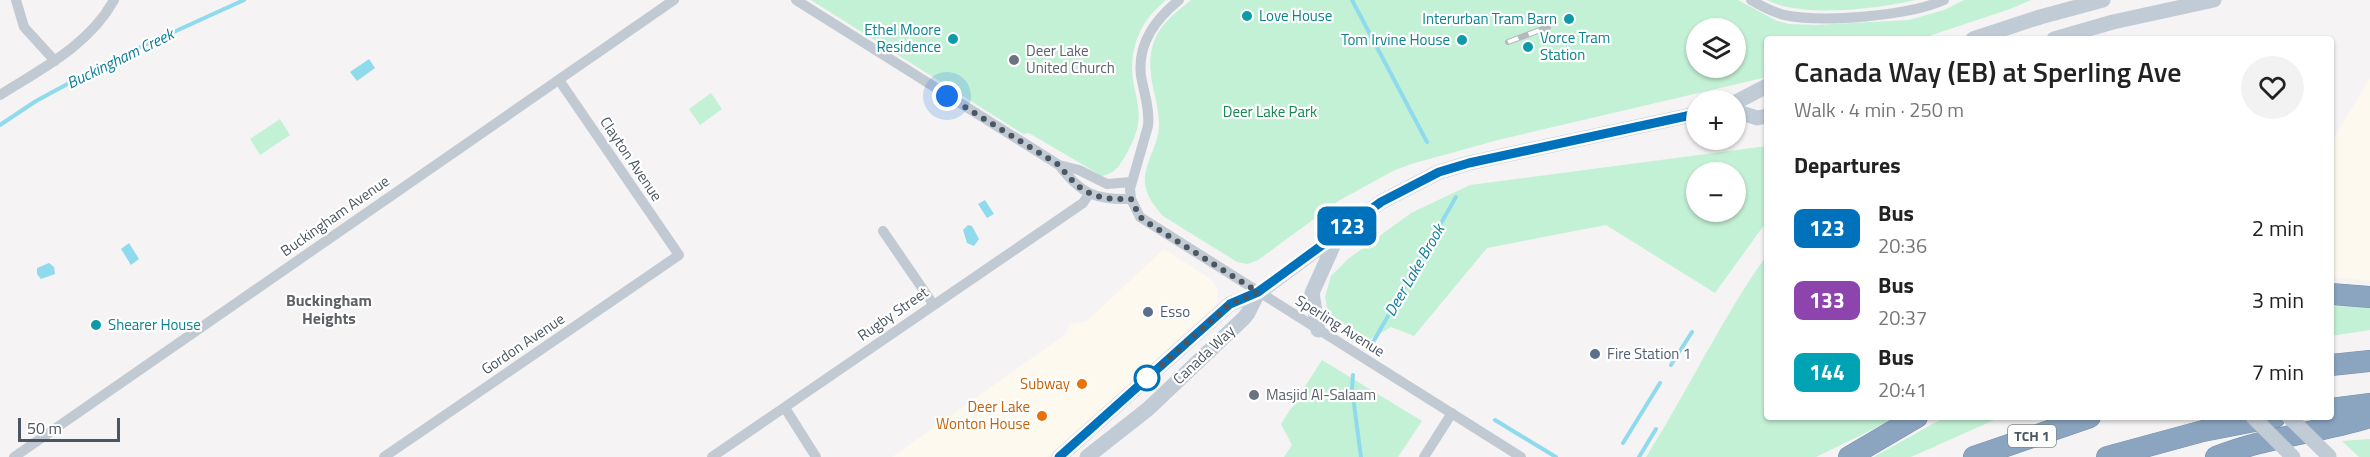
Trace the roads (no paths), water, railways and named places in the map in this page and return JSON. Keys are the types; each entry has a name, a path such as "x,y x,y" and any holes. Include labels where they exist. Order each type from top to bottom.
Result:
{"highway":[{"path":"2334,294 2370,297"},
{"path":"2334,364 2370,361"},
{"path":"2334,409 2370,404"},
{"path":"2216,457 2244,447 2334,428 2370,417"},
{"path":"1849,457 1912,420"},
{"name":"TCH 1","path":"1974,457 2081,420"},
{"path":"2107,457 2192,434 2260,420"}],"main road":[{"path":"1982,36 2040,16 2103,0"},
{"path":"2064,36 2113,22 2214,0"},
{"path":"1746,97 1764,88"},
{"path":"1746,114 1757,118 1764,117"},
{"name":"Canada Way","path":"1059,457 1230,304 1258,292 1381,202 1439,172 1515,152 1686,116"},
{"path":"1318,330 1312,293 1339,232"},
{"name":"Canada Way","path":"1087,457 1148,409 1244,318 1258,292"},
{"path":"2256,420 2293,457"},
{"path":"2292,420 2329,457"}],"street":[{"path":"16,0 24,27 55,61"},
{"path":"0,95 82,42 105,17 114,0"},
{"name":"Buckingham Avenue","path":"14,457 674,0"},
{"path":"796,0 1059,165 1079,170 1107,184 1131,182"},
{"path":"1059,165 1071,181 1089,194 1105,199 1131,199 1131,182 1148,126 1147,102 1141,74 1144,46 1156,21 1179,0"},
{"path":"1751,0 1784,15 1805,18 1905,12 1944,0"},
{"name":"Clayton Avenue","path":"559,80 679,255"},
{"name":"Rugby Street","path":"712,457 1083,203 1089,194"},
{"name":"Sperling Avenue","path":"1131,199 1140,217 1148,223 1521,457"},
{"path":"884,231 933,304"},
{"name":"Gordon Avenue","path":"384,457 679,255"},
{"path":"785,408 816,457"},
{"path":"1424,457 1452,413"}],"water":[{"path":"369,59 375,68 357,81 350,72"},
{"path":"985,200 994,214 987,218 978,204"},
{"path":"968,225 972,226 979,239 974,246 967,243 963,230"},
{"path":"129,243 139,259 131,265 121,249"},
{"path":"49,263 54,267 55,274 41,279 37,274 37,268"}],"waterway":[{"name":"Buckingham Creek","path":"0,125 36,101 110,61 244,0"},
{"name":"Deer Lake Brook","path":"1352,0 1427,142"},
{"name":"Deer Lake Brook","path":"1372,344 1456,197"},
{"path":"1671,365 1692,332"},
{"name":"Deer Lake Brook","path":"1353,375 1352,389 1361,457"},
{"path":"1623,443 1660,383"},
{"path":"1495,420 1556,457"},
{"path":"1639,457 1656,429"}],"railway":[{"path":"1508,42 1548,27"}],"place":[{"name":"Love House","path":"1247,16"},
{"name":"Interurban Tram Barn","path":"1569,19"},
{"name":"Ethel Moore Residence","path":"953,39"},
{"name":"Tom Irvine House","path":"1462,40"},
{"name":"Vorce Tram Station","path":"1528,47"},
{"name":"Deer Lake United Church","path":"1014,60"},
{"name":"Esso","path":"1148,312"},
{"name":"Shearer House","path":"96,325"},
{"name":"Fire Station 1","path":"1595,354"},
{"name":"Subway","path":"1082,384"},
{"name":"Masjid Al-Salaam","path":"1254,395"},
{"name":"Deer Lake Wonton House","path":"1042,416"}],"district":[{"name":"Buckingham Heights","path":"329,309"}],"park label":[{"name":"Deer Lake Park","path":"1270,112"}]}
